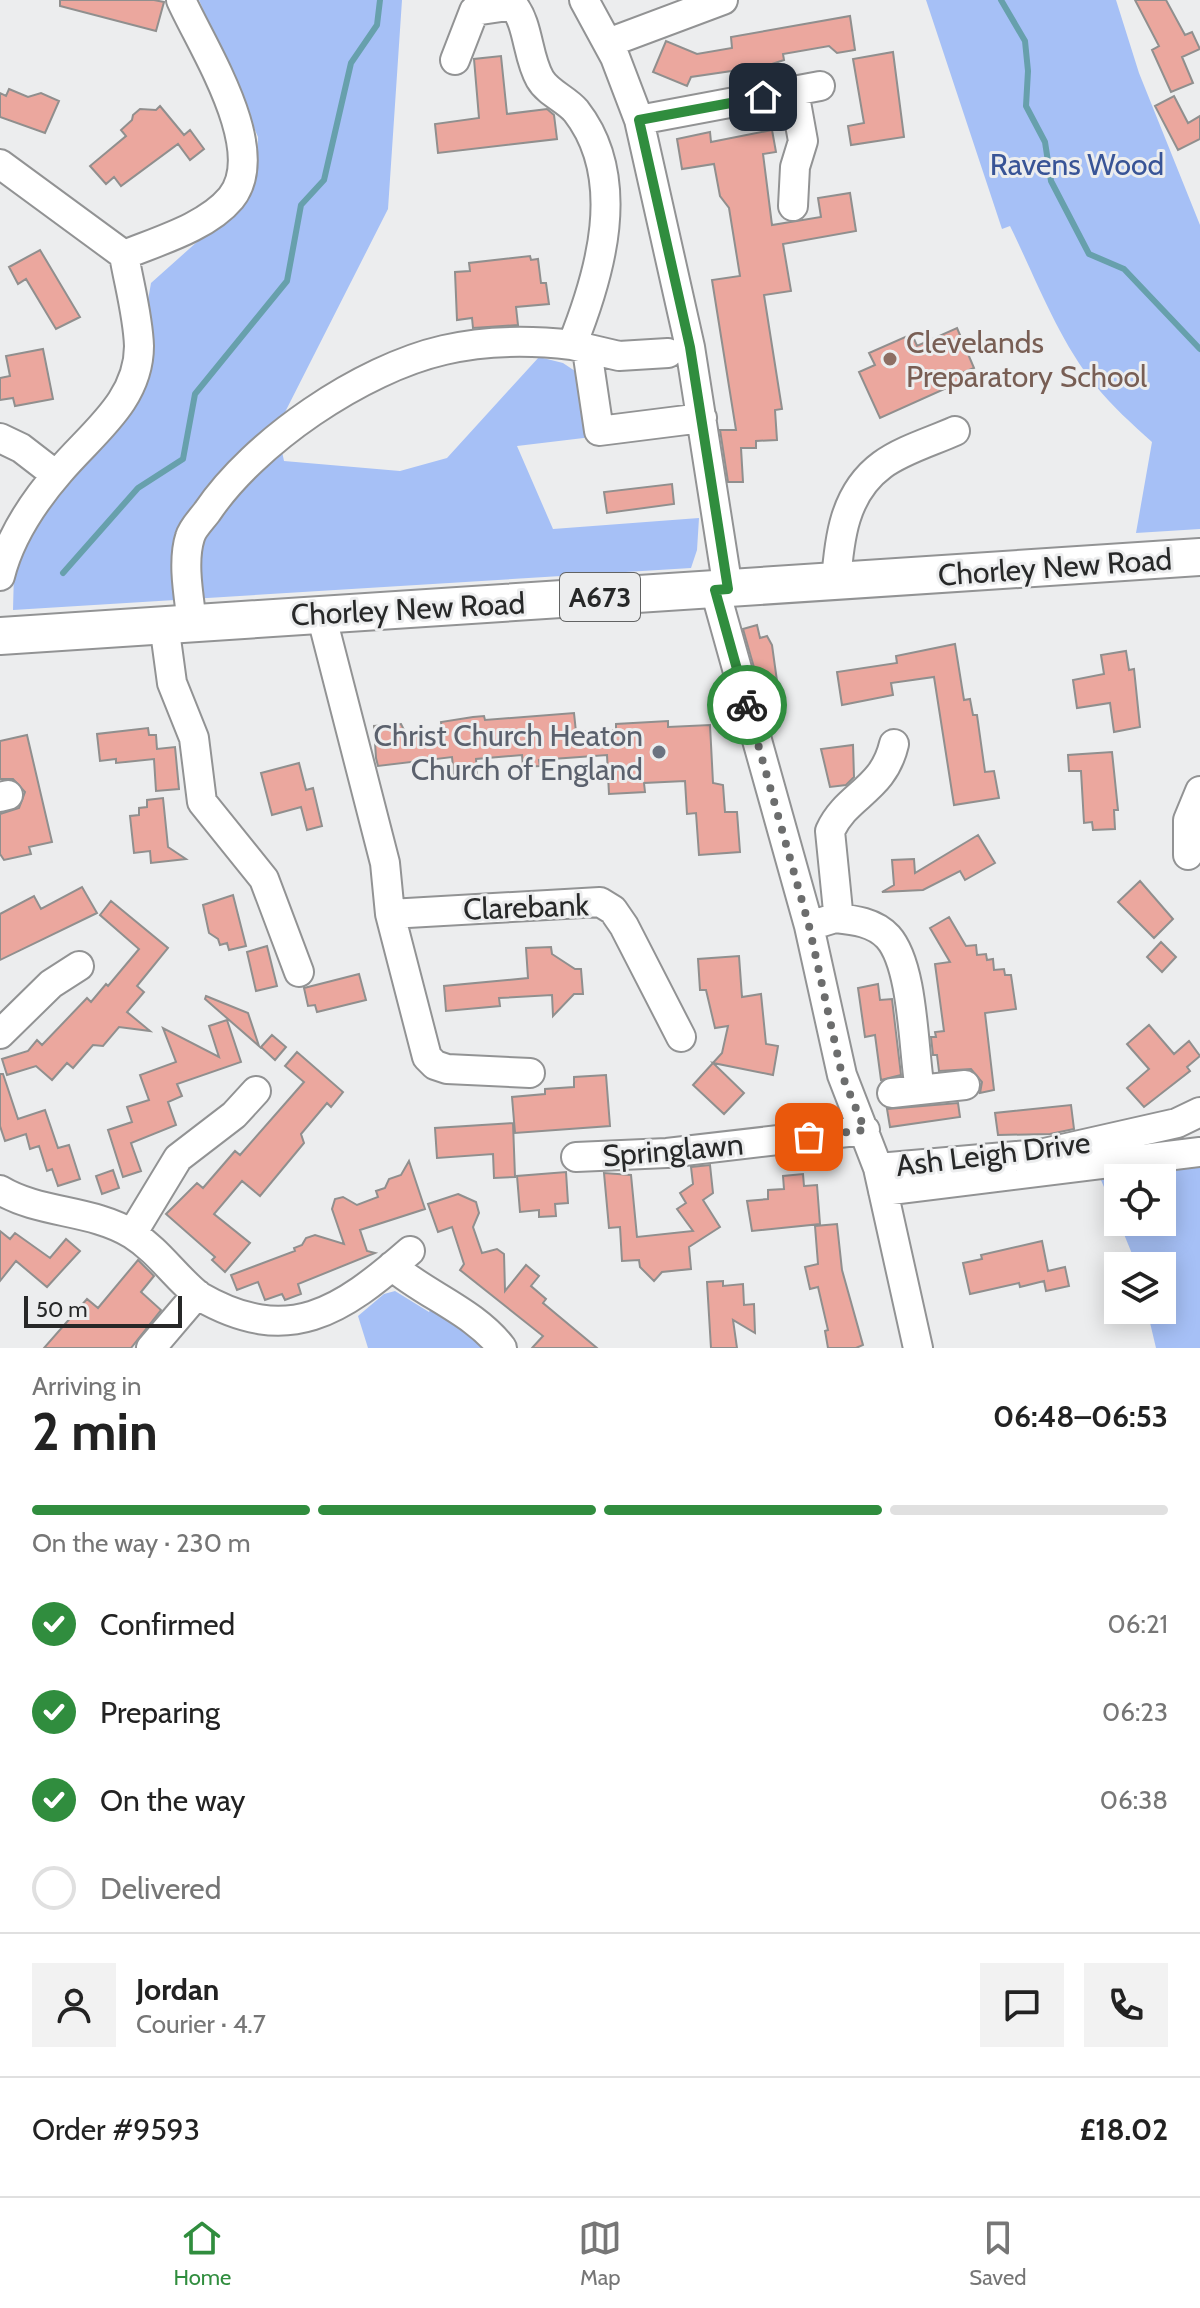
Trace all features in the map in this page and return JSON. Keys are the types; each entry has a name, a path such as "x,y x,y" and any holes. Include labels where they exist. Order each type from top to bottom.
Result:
{"main road":[{"name":"Chorley New Road","path":"1,630 178,623 722,590 1200,557"}],"street":[{"path":"124,255 204,219 232,197 243,173 241,131 181,0"},
{"path":"584,0 608,43 639,120 690,347 702,418 722,590 822,922 842,1075 865,1130 880,1179 918,1348"},
{"path":"608,43 723,0"},
{"path":"455,60 474,11 513,5 540,78 576,111 594,148 603,183 605,216 600,259 579,348 599,431 702,418"},
{"path":"639,120 807,88 803,141 795,167 793,206"},
{"path":"0,164 124,255 139,347 133,380 107,422 56,475 14,535 0,576"},
{"path":"299,972 264,879 202,802 194,738 172,683 178,623 188,584 190,537 222,489 268,445 311,414 370,379 443,350 508,341 579,348 619,356 668,353"},
{"path":"836,583 839,541 852,499 882,465 955,431"},
{"path":"0,438 21,448 56,475"},
{"path":"321,614 385,863 390,914 427,1057 435,1065 447,1069 530,1073"},
{"path":"822,922 838,911 830,831 835,821 884,774 894,744"},
{"path":"1188,855 1186,835 1197,802"},
{"name":"Clarebank","path":"390,914 600,902 613,910 624,926 681,1037"},
{"path":"822,922 874,926 896,949 907,995 906,1092 965,1085"},
{"path":"0,1034 45,976 79,966"},
{"path":"132,1234 178,1158 227,1107 256,1091"},
{"name":"Ash Leigh Drive","path":"880,1179 1040,1154 1177,1123 1200,1112"},
{"name":"Springlawn","path":"576,1157 667,1153 865,1130"},
{"path":"880,1179 1200,1152"},
{"path":"0,1190 26,1200 94,1217 132,1234 169,1263 197,1294 251,1324 299,1327 342,1309 401,1258 416,1286 476,1322 502,1348"},
{"path":"151,1348 197,1294"}],"green space":[{"path":"199,0 402,0 388,209 277,428 284,461 400,471 447,458 539,357 563,363 578,373 592,437 517,446 553,529 699,518 697,550 691,568 13,610 14,571 23,537 140,395 153,338 147,306 151,283 245,199 257,170 258,137"},
{"name":"Ravens Wood","path":"926,0 1116,0 1139,73 1200,225 1200,529 1136,533 1152,442 1108,400 1082,367 1059,328 1010,226 1002,229"},
{"path":"1200,1159 1200,1348 1156,1348 1150,1324 1176,1324 1176,1252 1131,1252 1125,1236 1176,1236 1176,1164 1164,1164"},
{"path":"1104,1172 1104,1187 1098,1173"},
{"path":"395,1291 429,1312 432,1306 490,1348 368,1348 358,1316 384,1294"}],"building":[{"path":"60,0 164,2 156,31 60,6"},
{"path":"1135,0 1166,0 1185,35 1192,32 1200,49 1182,57 1193,83 1171,92 1152,50 1159,46"},
{"path":"850,16 855,50 837,53 829,46 783,54 784,60 766,66 691,77 687,86 653,72 666,41 697,54 732,48 731,37"},
{"path":"893,52 904,137 851,145 848,126 864,123 853,59"},
{"path":"501,56 507,114 547,109 554,115 557,139 438,153 435,124 479,118 474,59"},
{"path":"9,89 28,97 41,93 59,101 45,133 0,117 0,93 6,96"},
{"path":"1174,96 1188,123 1200,116 1200,139 1178,150 1155,106"},
{"path":"160,106 184,135 190,130 204,149 190,160 178,144 121,186 114,177 106,184 90,166 126,136 121,130 140,109 156,110"},
{"path":"772,130 776,152 763,154 772,225 821,217 818,198 850,193 856,231 783,244 791,291 764,295 782,409 775,410 777,440 756,441 756,448 741,448 743,482 728,482 720,430 736,430 712,280 740,276 729,208 720,196 714,164 682,169 677,139 710,132 711,142"},
{"path":"40,250 80,317 56,329 26,279 18,284 9,267"},
{"path":"530,256 531,260 538,259 541,283 546,283 549,304 516,307 518,325 473,328 472,318 457,320 455,272 470,271 469,263"},
{"path":"957,328 974,368 957,375 960,382 880,418 859,372 875,365 869,353 912,334 917,346"},
{"path":"43,349 53,399 15,406 13,398 0,400 0,378 10,376 6,356"},
{"path":"672,484 674,504 607,513 604,492"},
{"path":"757,625 760,638 767,636 772,645 777,681 759,685 743,629"},
{"path":"955,644 964,700 970,699 973,715 977,715 985,772 994,771 999,798 954,805 934,677 891,683 893,695 842,705 837,672 897,663 896,656"},
{"path":"1126,651 1129,670 1134,669 1140,727 1114,732 1110,703 1077,708 1073,680 1104,674 1101,655"},
{"path":"574,713 576,732 616,730 616,724 668,721 668,727 710,725 713,783 723,785 725,812 737,812 740,852 699,855 696,813 687,814 685,781 644,783 645,792 609,794 607,755 539,760 540,766 523,767 522,755 476,759 477,774 454,776 452,757 378,766 376,758 374,726 401,724 405,732 442,730 441,722 473,717 484,716 485,720"},
{"path":"148,728 149,735 156,735 157,749 175,747 179,789 156,791 154,759 116,763 116,759 100,761 97,734"},
{"path":"27,735 52,842 29,847 31,854 4,860 0,854 0,814 19,808 25,792 13,779 0,779 0,741"},
{"path":"853,745 854,777 846,785 830,787 821,749"},
{"path":"1112,752 1118,810 1114,810 1115,829 1093,830 1092,822 1084,823 1081,771 1069,771 1068,755"},
{"path":"299,763 306,790 313,788 322,826 307,830 301,807 272,815 261,773"},
{"path":"163,798 168,847 186,859 151,863 150,851 134,853 130,816 139,815 139,808 147,807 147,800"},
{"path":"978,835 995,863 965,880 960,871 923,890 882,892 894,885 892,860 914,859 915,873"},
{"path":"1140,881 1173,919 1154,938 1118,902"},
{"path":"82,887 97,913 0,960 0,914 34,896 41,909"},
{"path":"233,895 246,946 229,950 227,943 220,945 218,939 209,933 203,905"},
{"path":"111,901 168,948 137,986 144,992 127,1012 150,1031 119,1027 103,1046 93,1045 73,1068 67,1063 52,1080 36,1066 7,1075 2,1059 28,1051 37,1040 42,1045 87,998 91,1002 106,984 108,986 139,949 100,915"},
{"path":"949,917 966,946 976,945 977,955 986,954 987,960 993,959 994,970 1004,969 1005,975 1011,975 1016,1009 985,1013 994,1090 980,1093 982,1082 971,1069 939,1071 937,1055 933,1055 931,1037 936,1037 935,1032 944,1031 935,964 950,962 930,928"},
{"path":"1161,942 1176,957 1162,972 1147,957"},
{"path":"267,946 277,986 256,991 247,952"},
{"path":"551,947 552,954 575,969 581,969 583,994 574,994 553,1016 552,995 499,998 500,1006 446,1011 444,986 528,978 526,948"},
{"path":"739,956 742,997 761,994 766,1044 778,1046 773,1075 713,1063 744,1093 724,1114 693,1085 722,1053 728,1026 715,1028 706,990 700,990 698,959"},
{"path":"359,974 366,1000 317,1012 315,1005 308,1006 304,988"},
{"path":"878,984 880,1000 892,999 901,1075 881,1080 875,1035 865,1037 858,988"},
{"path":"206,996 248,1013 259,1046 205,999"},
{"path":"227,1020 241,1062 177,1084 182,1096 168,1102 176,1125 131,1143 141,1171 123,1177 108,1130 132,1122 127,1107 149,1100 140,1075 176,1062 163,1028 219,1057 209,1026"},
{"path":"1149,1025 1174,1054 1189,1041 1200,1056 1187,1067 1190,1071 1144,1107 1127,1088 1149,1069 1127,1044"},
{"path":"272,1035 286,1047 275,1060 261,1047"},
{"path":"297,1052 343,1092 331,1107 327,1103 301,1134 304,1143 260,1196 242,1181 214,1214 250,1243 225,1272 212,1260 215,1257 166,1214 197,1183 203,1188 235,1151 240,1155 304,1082 285,1066"},
{"path":"0,1074 3,1074 18,1119 45,1110 58,1148 69,1145 80,1179 58,1186 52,1169 47,1171 39,1146 30,1149 26,1134 5,1141 0,1126"},
{"path":"606,1075 610,1126 515,1133 512,1097 545,1094 545,1089 574,1087 574,1077"},
{"path":"958,1103 960,1117 890,1127 887,1109"},
{"path":"1071,1105 1074,1129 1050,1134 998,1135 995,1113"},
{"path":"513,1123 515,1177 494,1178 493,1154 437,1158 435,1128"},
{"path":"409,1161 425,1209 360,1230 367,1251 375,1253 298,1284 301,1294 285,1300 282,1294 265,1300 258,1282 237,1290 231,1275 295,1251 294,1248 302,1245 306,1238 315,1235 344,1244 332,1209 335,1199 343,1197 357,1205 378,1197 376,1191 385,1188 389,1179 401,1175"},
{"path":"710,1165 713,1193 703,1200 720,1227 689,1247 691,1269 662,1272 654,1281 640,1267 639,1260 622,1261 620,1227 609,1228 604,1173 631,1175 637,1237 693,1231 677,1209 686,1203 680,1193 693,1184 691,1167"},
{"path":"113,1170 119,1188 102,1194 96,1176"},
{"path":"566,1172 568,1203 555,1204 556,1216 539,1217 539,1210 520,1212 517,1176"},
{"path":"803,1174 804,1186 817,1185 820,1224 752,1231 747,1201 768,1199 768,1190 784,1189 783,1176"},
{"path":"458,1194 476,1202 479,1213 473,1227 482,1253 497,1249 504,1254 505,1291 526,1265 539,1276 531,1286 546,1299 543,1303 597,1348 532,1348 543,1336 460,1270 464,1264 452,1227 438,1232 428,1204"},
{"path":"837,1224 842,1270 863,1345 856,1348 828,1348 825,1331 828,1330 818,1287 810,1289 805,1267 818,1264 815,1226"},
{"path":"0,1231 10,1239 15,1233 50,1258 66,1239 80,1251 47,1287 16,1261 0,1281"},
{"path":"1042,1241 1048,1271 1065,1267 1069,1286 1046,1291 1044,1281 1020,1287 1019,1283 970,1294 963,1263 982,1259 981,1255"},
{"path":"138,1260 154,1276 141,1292 161,1310 131,1348 44,1348 87,1299 98,1308"},
{"path":"723,1281 723,1286 743,1284 744,1305 754,1304 755,1333 733,1320 737,1348 711,1348 707,1282"}],"waterway":[{"path":"63,573 138,488 183,459 195,394 287,281 301,205 324,180 351,63 377,25 380,0"},
{"path":"1001,0 1025,41 1028,71 1026,106 1045,142 1051,181 1089,254 1124,269 1200,349"}],"way so far":[{"path":"747,705 809,926 842,1075 865,1130 809,1137"}],"place":[{"name":"Clevelands Preparatory School","path":"890,359"},
{"name":"Christ Church Heaton Church of England","path":"659,752"}],"route":[{"path":"747,705 715,590 728,589 715,522 702,418 690,347 639,120 763,97"}]}
